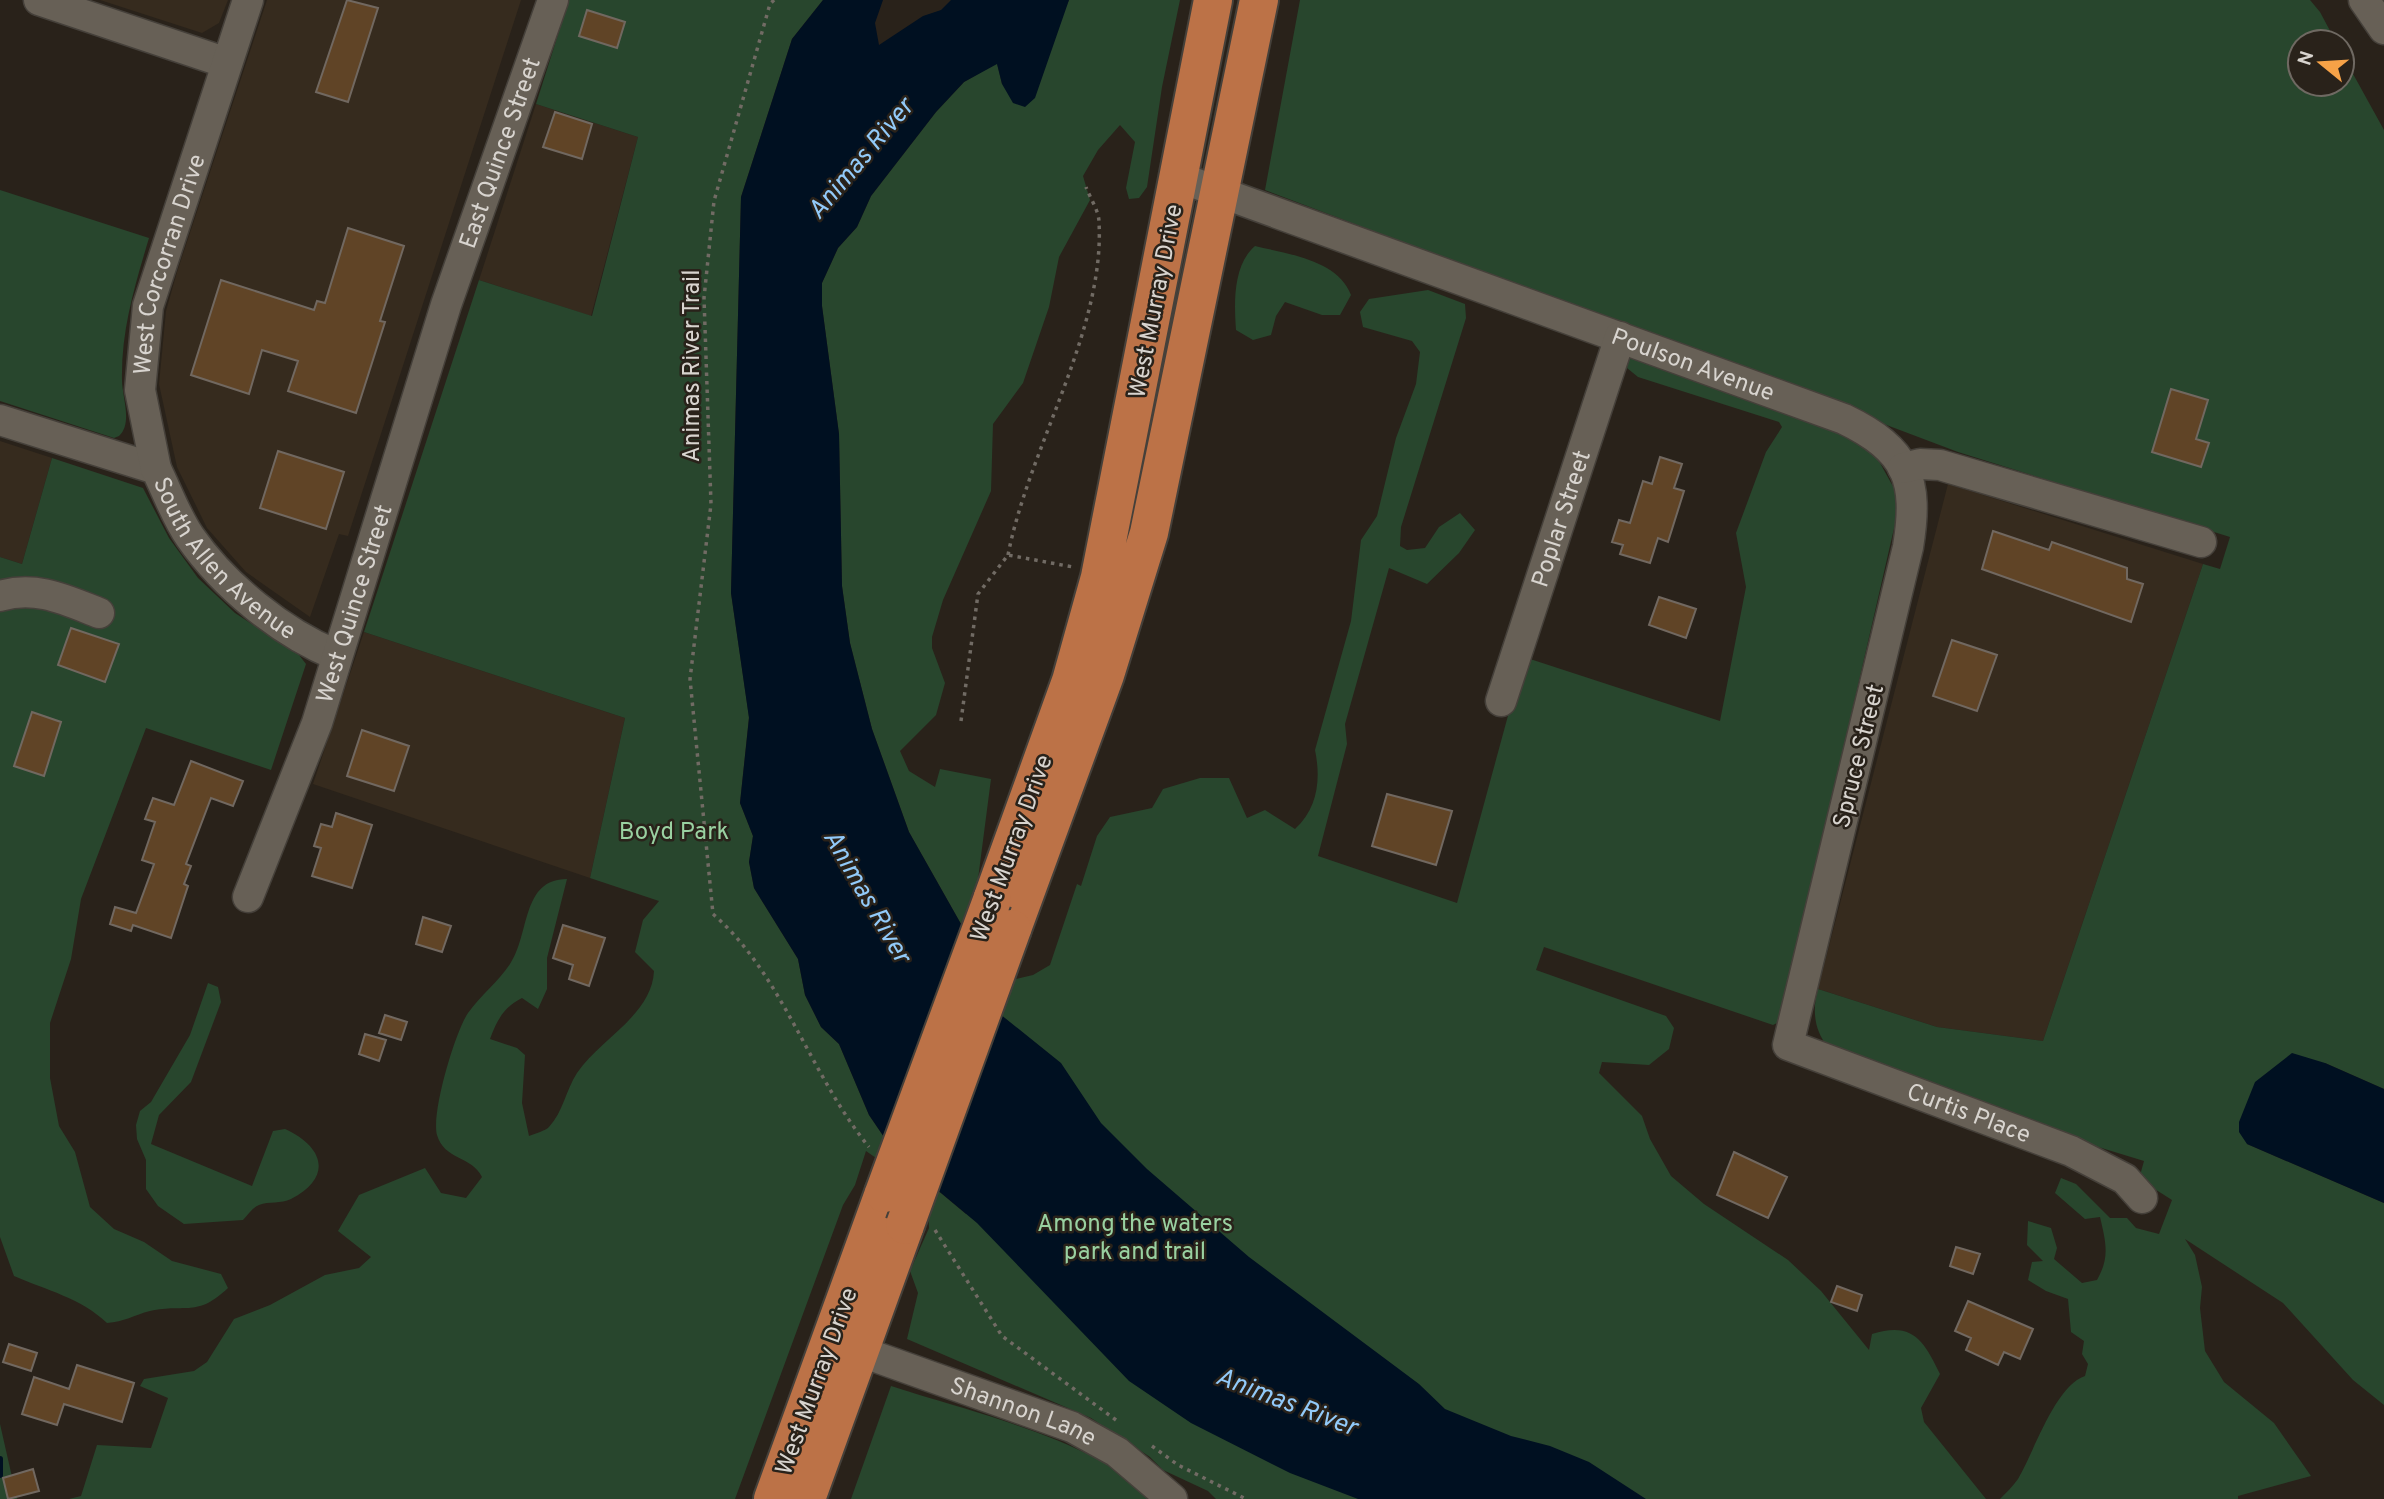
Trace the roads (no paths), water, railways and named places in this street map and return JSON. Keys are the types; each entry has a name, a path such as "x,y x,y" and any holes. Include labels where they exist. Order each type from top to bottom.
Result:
{"highway":[{"name":"West Murray Drive","path":"806,1499 905,1226 1093,608 1109,540 1213,0"},
{"name":"West Murray Drive","path":"773,1499 884,1194 1105,675 1144,552 1259,0"}],"street":[{"path":"39,0 227,63"},
{"name":"West Corcorran Drive","path":"156,469 140,390 145,326 160,267 248,0"},
{"name":"East Quince Street","path":"446,305 553,0"},
{"path":"2364,0 2384,29"},
{"name":"Poulson Avenue","path":"1178,177 1844,419 1868,431 1891,450 1903,468"},
{"name":"West Quince Street","path":"248,897 317,723 446,305"},
{"name":"Poplar Street","path":"1501,701 1620,337"},
{"name":"South Allen Avenue","path":"0,420 156,469 190,537 247,601 303,642 336,655"},
{"path":"1903,468 1920,464 1940,465 2200,542"},
{"name":"Spruce Street","path":"1788,1045 1908,547 1913,501 1911,485 1903,468"},
{"path":"0,596 18,590 49,593 99,613"},
{"name":"Curtis Place","path":"1788,1045 2051,1142 2126,1179 2142,1198"},
{"name":"Shannon Lane","path":"859,1351 1072,1427 1117,1451 1172,1499"}],"water":[{"name":"Animas River","path":"823,0 883,0 875,23 879,45 923,16 941,10 951,0 1069,0 1035,98 1025,107 1013,103 1002,84 997,64 964,82 936,112 871,196 857,227 838,248 822,283 822,306 839,434 842,586 850,643 872,729 909,832 961,924 1000,1014 1061,1063 1101,1123 1147,1169 1249,1257 1419,1384 1445,1409 1511,1436 1550,1446 1589,1462 1646,1499 1358,1499 1290,1473 1191,1423 1129,1381 977,1223 935,1188 884,1137 869,1115 839,1044 821,1027 805,995 798,959 754,888 749,862 753,836 740,803 749,718 731,593 741,197 792,39"},
{"path":"2292,1053 2325,1063 2384,1089 2384,1203 2247,1144 2239,1132 2239,1122 2255,1082"}],"waterway":[{"path":"0,1459 0,1475"}],"park label":[{"name":"Boyd Park","path":"674,831"},
{"name":"Among the waters park and trail","path":"1135,1237"}]}
